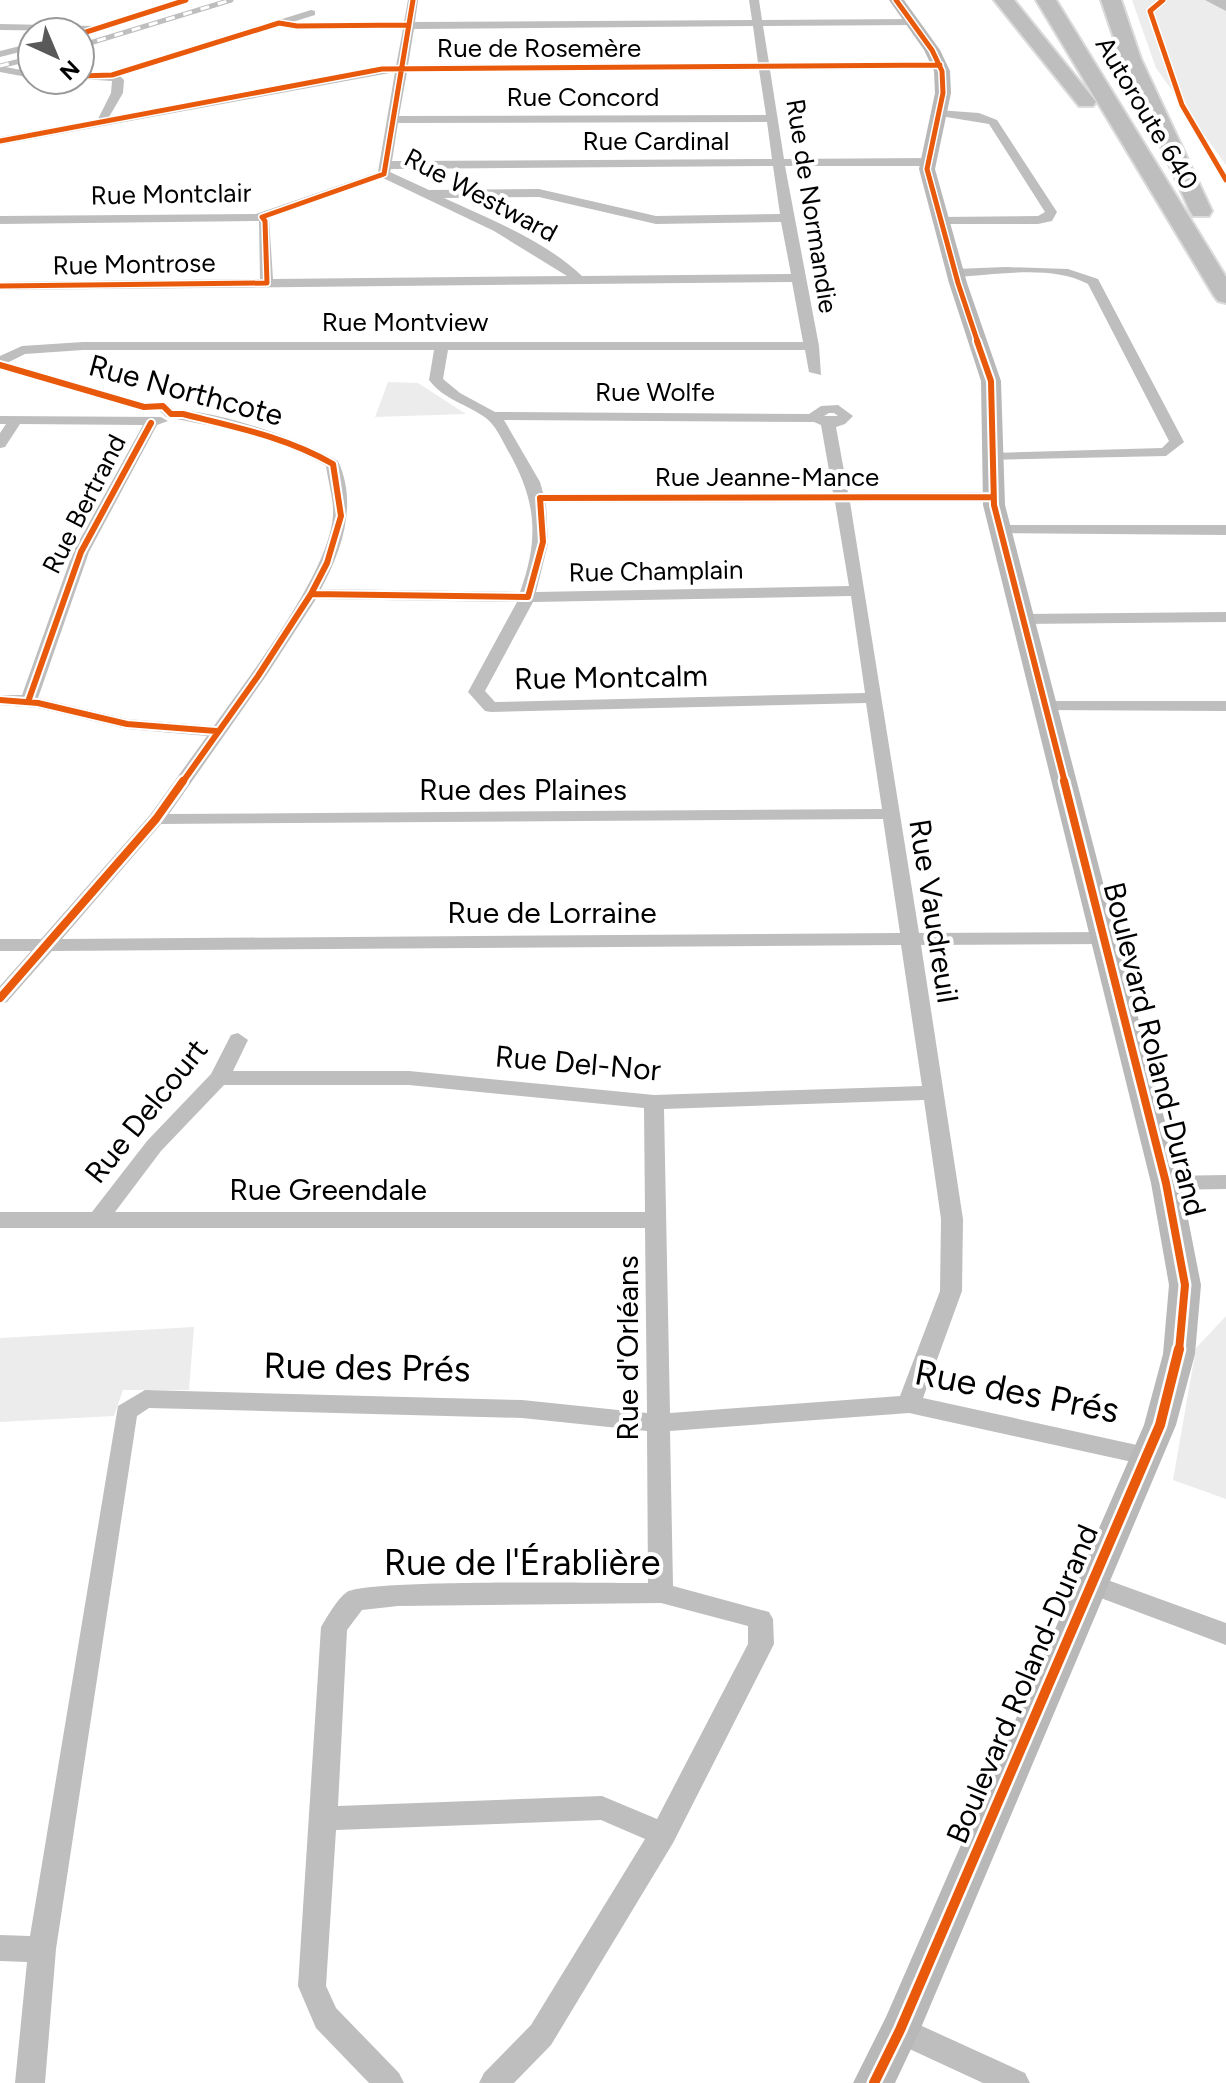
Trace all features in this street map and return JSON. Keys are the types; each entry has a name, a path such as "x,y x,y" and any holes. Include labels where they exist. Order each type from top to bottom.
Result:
{"highway":[{"path":"1004,0 1206,264"},
{"name":"Autoroute 640","path":"1046,0 1226,296"},
{"name":"Autoroute 640","path":"1069,0 1215,233"},
{"path":"1111,0 1131,59 1201,211"}],"street":[{"path":"96,29 186,0"},
{"name":"Rue Westward","path":"413,0 385,169 498,228 567,269 578,280"},
{"name":"Rue de Normandie","path":"754,0 787,218 816,372"},
{"path":"896,0 940,65"},
{"path":"96,76 112,75 326,11"},
{"path":"301,26 912,22"},
{"name":"Rue de Rosemère","path":"0,141 367,71 401,68 940,65"},
{"name":"Boulevard Roland-Durand","path":"874,2083 900,2030 1160,1425 1179,1354 1185,1285 1166,1183 993,497 991,381 955,273 927,162 944,82 940,65"},
{"path":"106,121 103,117 119,86 112,75"},
{"path":"938,113 979,117 993,122 1051,212 1046,219 1034,221 941,221"},
{"name":"Rue Concord","path":"393,120 773,118"},
{"name":"Rue Cardinal","path":"385,169 927,162"},
{"name":"Rue Montclair","path":"0,220 262,217 385,169"},
{"path":"429,194 539,193 656,220 787,218"},
{"path":"262,217 265,221 267,283"},
{"path":"955,273 1064,272 1086,275 1093,282 1177,442 1166,452 992,457"},
{"name":"Rue Montrose","path":"0,286 799,278"},
{"name":"Rue Montview","path":"0,363 22,350 83,346 812,346"},
{"name":"Rue Montcalm","path":"442,346 436,380 443,390 494,416 527,466 540,498 543,542 528,597 476,692 491,707 874,698"},
{"name":"Rue Northcote","path":"0,363 144,416 168,418 171,414 183,414 317,453 333,464 341,516 327,563 311,594 258,676 156,819 0,998"},
{"path":"0,420 144,416"},
{"name":"Rue Bertrand","path":"29,699 81,552 144,416"},
{"name":"Rue Wolfe","path":"494,416 822,420"},
{"path":"0,444 16,420"},
{"name":"Rue Vaudreuil","path":"822,420 841,498 858,591 952,1219 951,1291 909,1404"},
{"name":"Rue Jeanne-Mance","path":"540,498 993,497"},
{"path":"1001,530 1226,530"},
{"name":"Rue Champlain","path":"311,594 528,597 858,591"},
{"path":"1023,619 1226,617"},
{"path":"0,700 29,699 146,728 216,731"},
{"path":"1046,706 1226,706"},
{"name":"Rue des Plaines","path":"156,819 891,814"},
{"name":"Rue de Lorraine","path":"0,945 1105,938"},
{"name":"Rue Delcourt","path":"99,1218 154,1146 219,1078 238,1040"},
{"name":"Rue Del-Nor","path":"219,1078 409,1078 654,1102 933,1093"},
{"name":"Rue d'Orléans","path":"654,1102 661,1593"},
{"path":"1166,1183 1226,1182"},
{"name":"Rue Greendale","path":"0,1220 656,1220"},
{"name":"Rue des Prés","path":"30,2083 42,1949 126,1412 145,1399 522,1409 657,1423 909,1404 1146,1456"},
{"path":"1091,1584 1226,1634"},
{"name":"Rue de l'Érablière","path":"389,2083 326,2018 312,1986 334,1627 355,1600 398,1596 661,1593 760,1619 761,1644 663,1834 541,2035 494,2083"},
{"path":"324,1818 602,1808 663,1834"},
{"path":"0,1948 42,1949"},
{"path":"900,2030 1015,2083"}],"shaded area":[{"path":"1132,0 1216,0 1226,3 1226,165 1156,68"},
{"path":"388,382 418,383 466,414 375,417"},
{"path":"1226,1316 1226,1499 1173,1480 1196,1348"},
{"path":"194,1327 189,1390 123,1390 114,1416 0,1422 0,1338"}],"waterway":[{"path":"1213,0 1226,6"}],"railway":[{"path":"96,41 231,0"},
{"path":"0,66 16,62"}],"cycle path":[{"path":"96,29 186,0"},
{"path":"0,286 267,283 265,221 262,217 384,174 413,0"},
{"path":"874,2083 900,2030 1160,1425 1179,1354 1185,1285 1166,1183 994,505 991,381 958,283 927,169 943,93 942,71 932,50 896,0"},
{"path":"1163,0 1150,11 1182,105 1226,180"},
{"path":"96,76 112,75 279,23 297,26 407,25"},
{"path":"0,141 382,69 940,65"},
{"path":"0,365 144,407 163,406 171,414 241,428 298,446 333,464 341,516 327,563 311,594 258,676 156,819 0,998"},
{"path":"29,699 81,552 151,423"},
{"path":"311,594 528,597 543,542 540,498 993,497"},
{"path":"0,700 38,703 127,724 216,731"}]}
